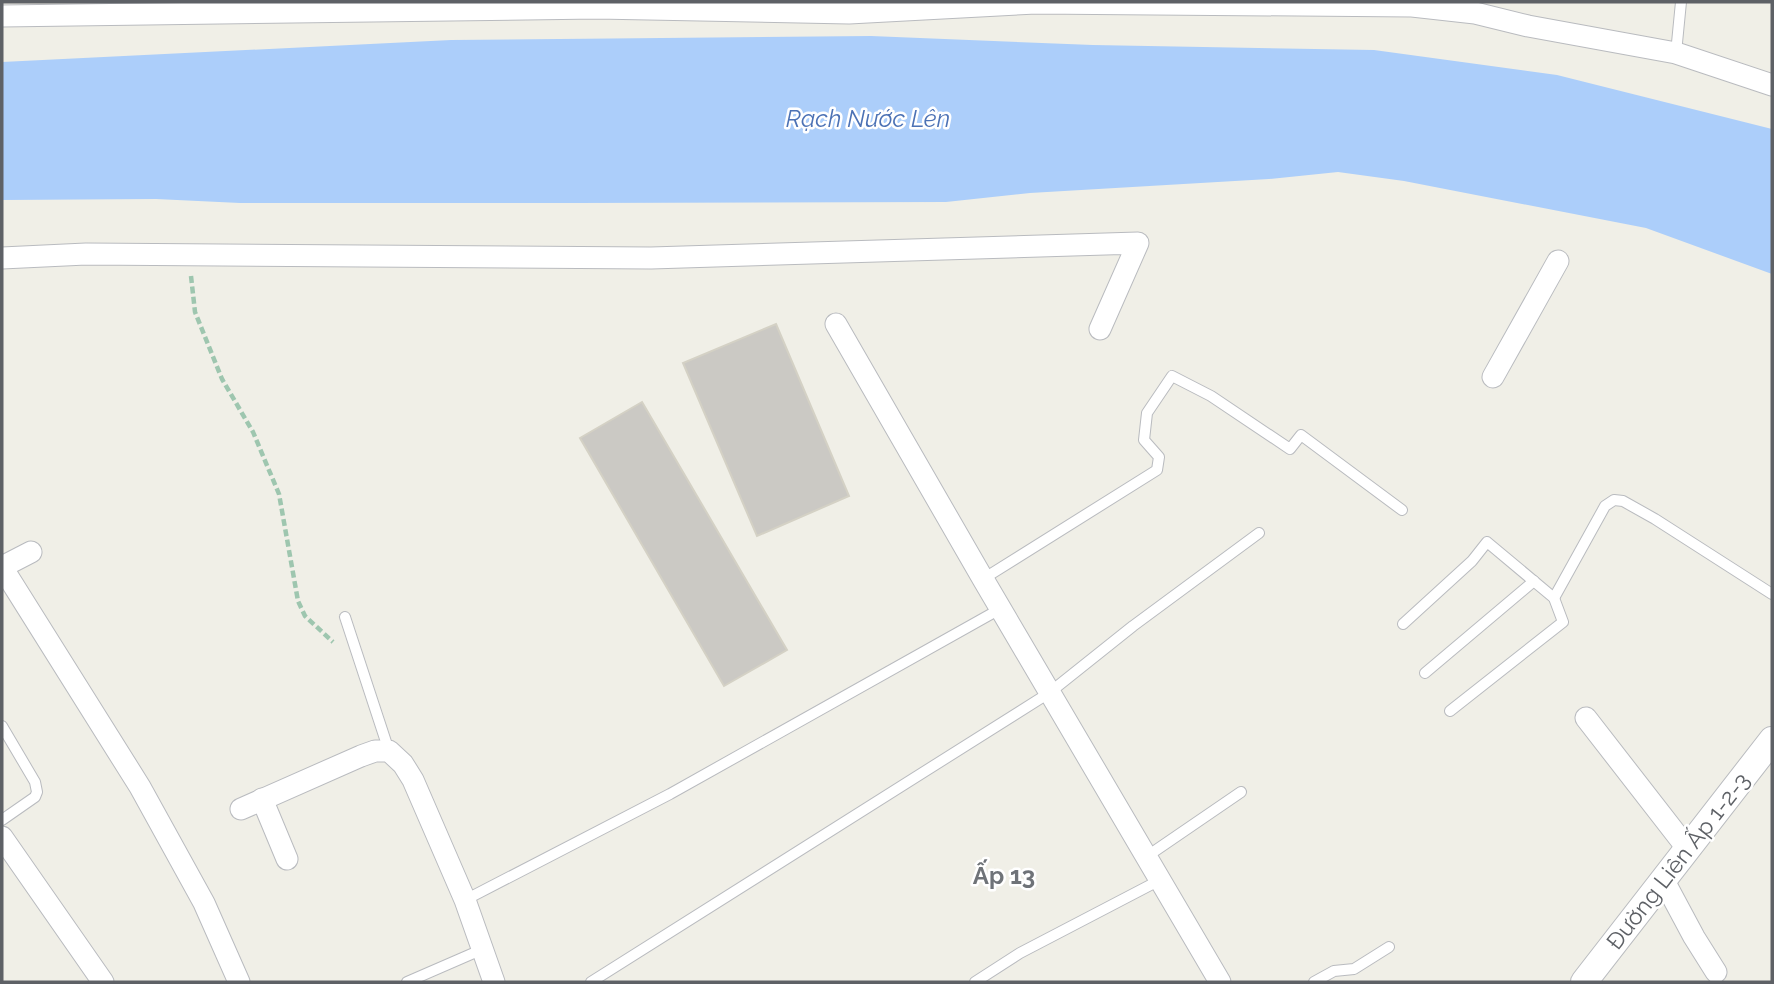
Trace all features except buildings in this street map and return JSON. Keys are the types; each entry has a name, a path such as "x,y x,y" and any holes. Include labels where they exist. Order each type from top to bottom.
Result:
{"street":[{"path":"2,16 528,5 849,13 1036,3 1412,6 1475,13 1528,26 1676,53 1772,85"},
{"path":"2,258 86,254 651,258 1138,243 1100,329"},
{"path":"1493,377 1558,261"},
{"path":"836,324 1220,982"},
{"path":"30,552 2,567 140,788 204,903 239,982"},
{"path":"1586,718 1687,848"},
{"name":"Đường Liên Ấp 1-2-3","path":"1584,982 1772,740"},
{"path":"241,808 361,756 375,751 389,751 403,764 413,780 465,900 494,982"},
{"path":"262,799 286,859"},
{"path":"2,837 97,980"},
{"path":"1664,881 1716,972"}],"lane":[{"path":"1676,53 1681,2"},
{"path":"983,579 1157,470 1159,457 1144,440 1147,413 1172,376 1211,396 1290,449 1301,435 1402,510"},
{"path":"1554,598 1605,506 1614,500 1623,501 1655,519 1772,594"},
{"path":"591,982 1049,693 1133,626 1259,533"},
{"path":"1403,624 1472,561 1487,542 1554,598 1563,622 1450,711"},
{"path":"1424,673 1534,582"},
{"path":"465,900 670,794 1000,608"},
{"path":"345,617 389,751"},
{"path":"2,726 35,782 37,792 35,797 2,820"},
{"path":"1146,857 1241,792"},
{"path":"975,982 1020,953 1160,880"},
{"path":"1314,982 1334,971 1354,969 1389,947"},
{"path":"407,982 483,949"}],"path":[{"path":"188,255 195,312 222,379 253,432 279,494 298,601 305,616 339,648"}],"water":[{"name":"Rạch Nước Lên","path":"871,36 1093,45 1374,50 1557,75 1772,129 1772,274 1646,228 1404,181 1338,172 1269,179 1030,193 946,202 240,203 156,199 2,200 2,62 451,40"}],"district":[{"name":"Ấp 13","path":"1004,876"}]}
